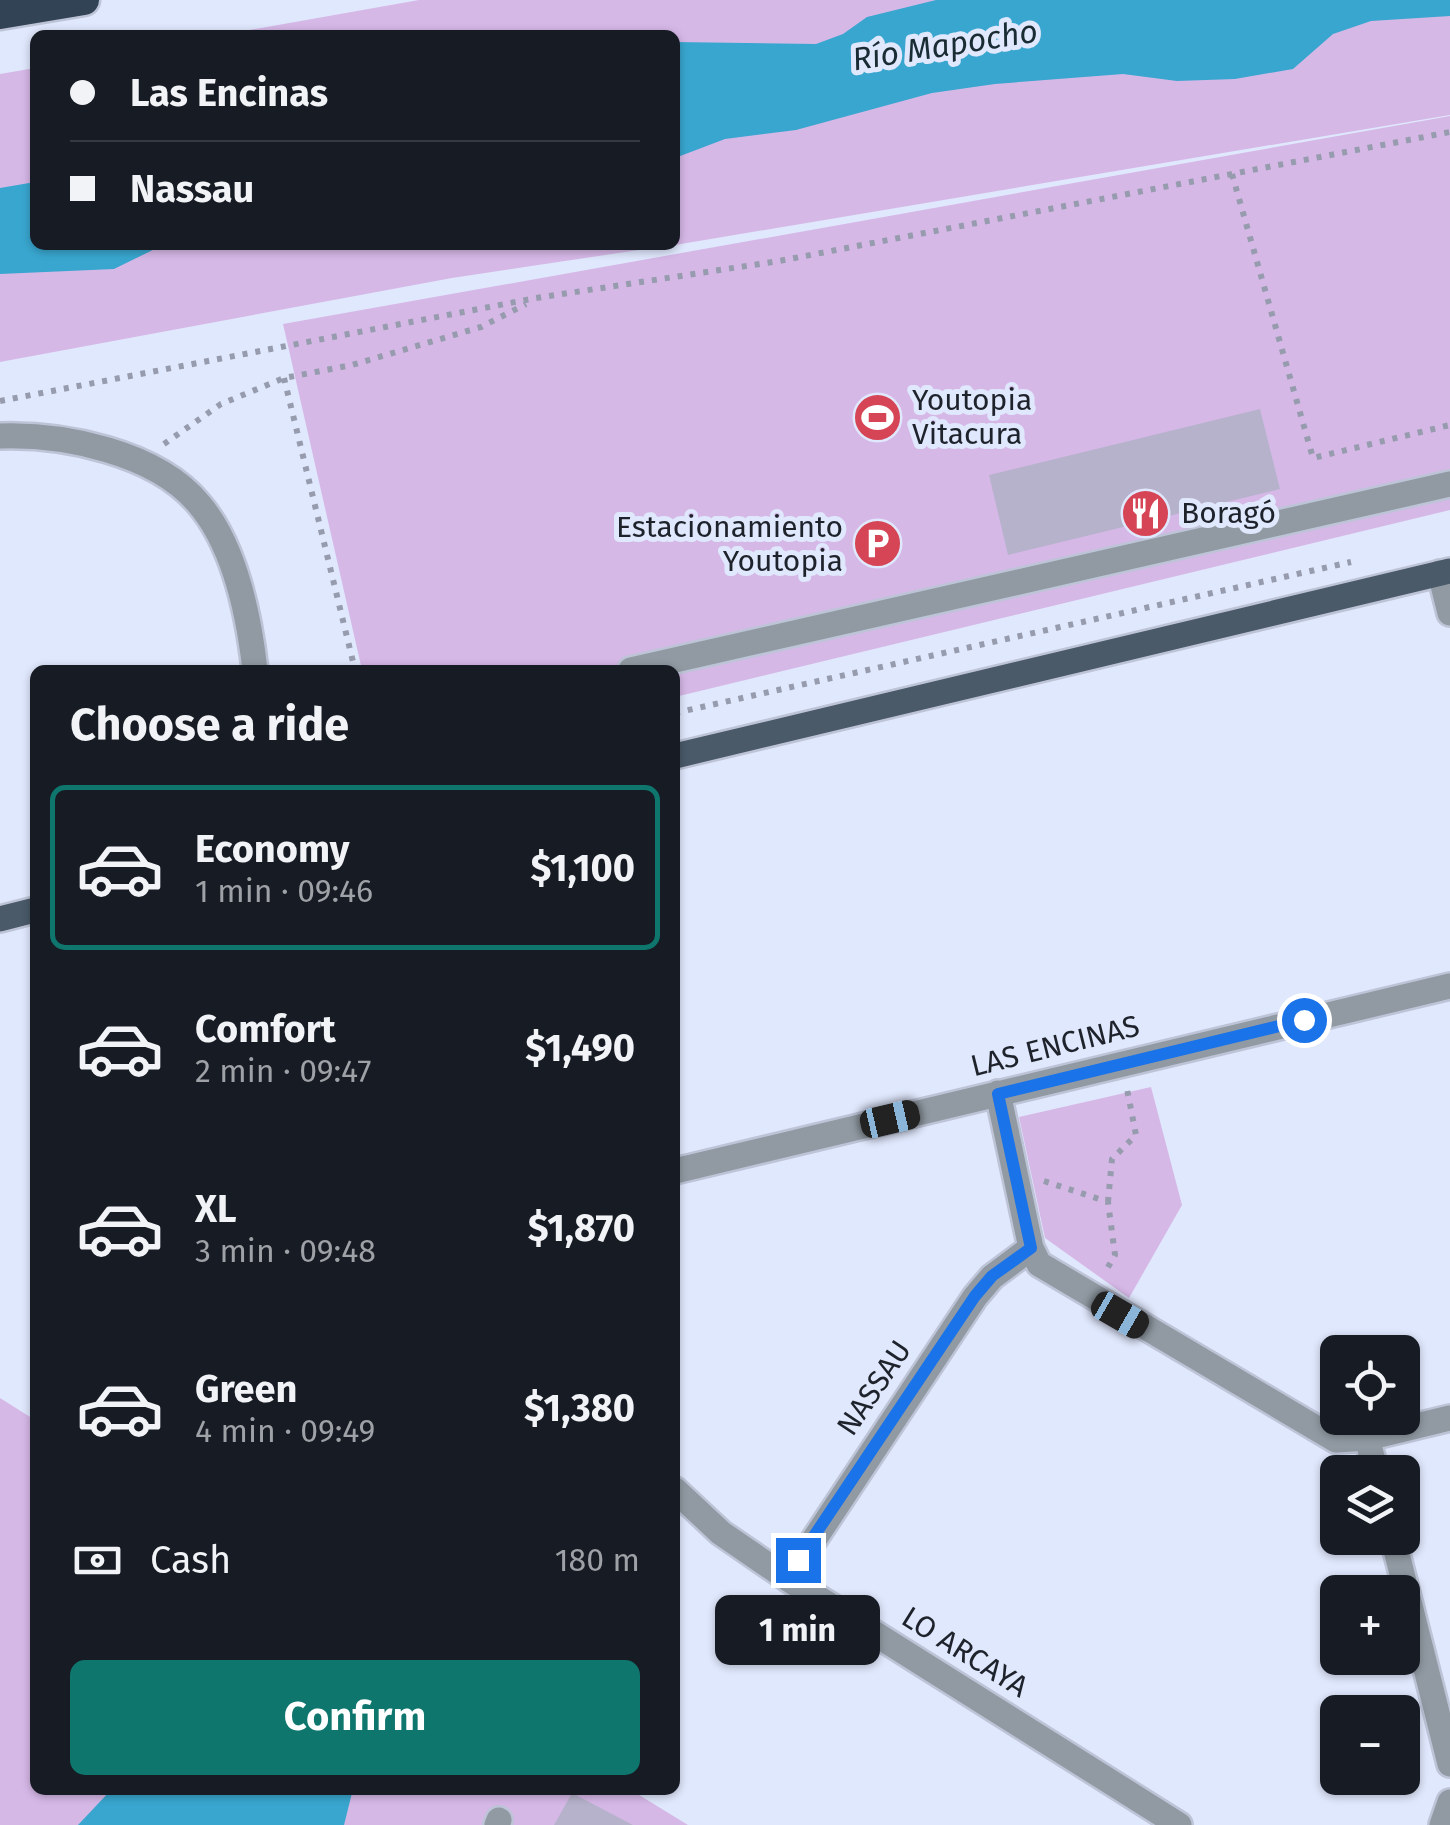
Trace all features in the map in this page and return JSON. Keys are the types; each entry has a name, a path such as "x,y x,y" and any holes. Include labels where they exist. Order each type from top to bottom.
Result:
{"highway":[{"path":"0,14 84,0"}],"main road":[{"path":"680,755 1445,572"},
{"path":"0,919 30,911"}],"street":[{"path":"0,436 28,436 84,446 138,462 198,502 221,538 252,643 254,665"},
{"path":"653,665 1450,484"},
{"path":"1445,572 1450,613"},
{"name":"LAS ENCINAS","path":"680,1170 1450,986"},
{"path":"998,1094 1031,1248 1040,1264 1089,1297 1336,1440 1368,1438 1450,1418"},
{"name":"NASSAU","path":"788,1579 975,1296 992,1276 1031,1248"},
{"path":"1368,1438 1372,1455"},
{"name":"LO ARCAYA","path":"680,1495 721,1534 788,1579 1179,1825"},
{"path":"1397,1555 1450,1764"},
{"path":"1442,1825 1450,1802"}],"path":[{"path":"0,401 536,298 779,262 1450,132"},
{"path":"1232,174 1313,458 1450,425"},
{"path":"138,462 222,404 284,378 352,365 481,327 536,298"},
{"path":"284,378 353,665"},
{"path":"680,712 1353,562"},
{"path":"1089,1297 1115,1256 1108,1202 1112,1159 1136,1134 1121,1063"},
{"path":"1015,1170 1108,1202"}],"shaded area":[{"path":"419,0 1450,0 1450,115 680,244 680,30 249,30"},
{"path":"30,69 30,250 639,250 452,278 0,362 0,74"},
{"name":"Youtopia Vitacura","path":"1450,116 1450,510 680,696 680,665 361,665 283,324"},
{"path":"1151,1087 1182,1205 1129,1298 1045,1238 1019,1117"},
{"path":"0,1398 30,1417 30,1795 639,1795 688,1825 0,1825"}],"water":[{"name":"Río Mapocho","path":"936,0 1450,0 1450,16 1371,21 1333,34 1293,69 1235,79 1177,81 1123,74 995,84 932,93 796,130 725,139 680,156 680,42 816,44 843,34 867,17"},
{"path":"30,183 30,250 153,250 114,269 0,274 0,188"},
{"path":"106,1795 352,1795 344,1825 78,1825"}],"building":[{"path":"1260,409 1280,489 1008,555 989,475"},
{"path":"571,1795 576,1795 633,1825 554,1825"}],"place":[{"name":"Youtopia Vitacura","path":"877,417"},
{"name":"Boragó","path":"1146,513"},
{"name":"Estacionamiento Youtopia","path":"878,544"}],"route":[{"path":"798,1560 975,1296 992,1276 1031,1248 998,1094 1304,1020"}]}
